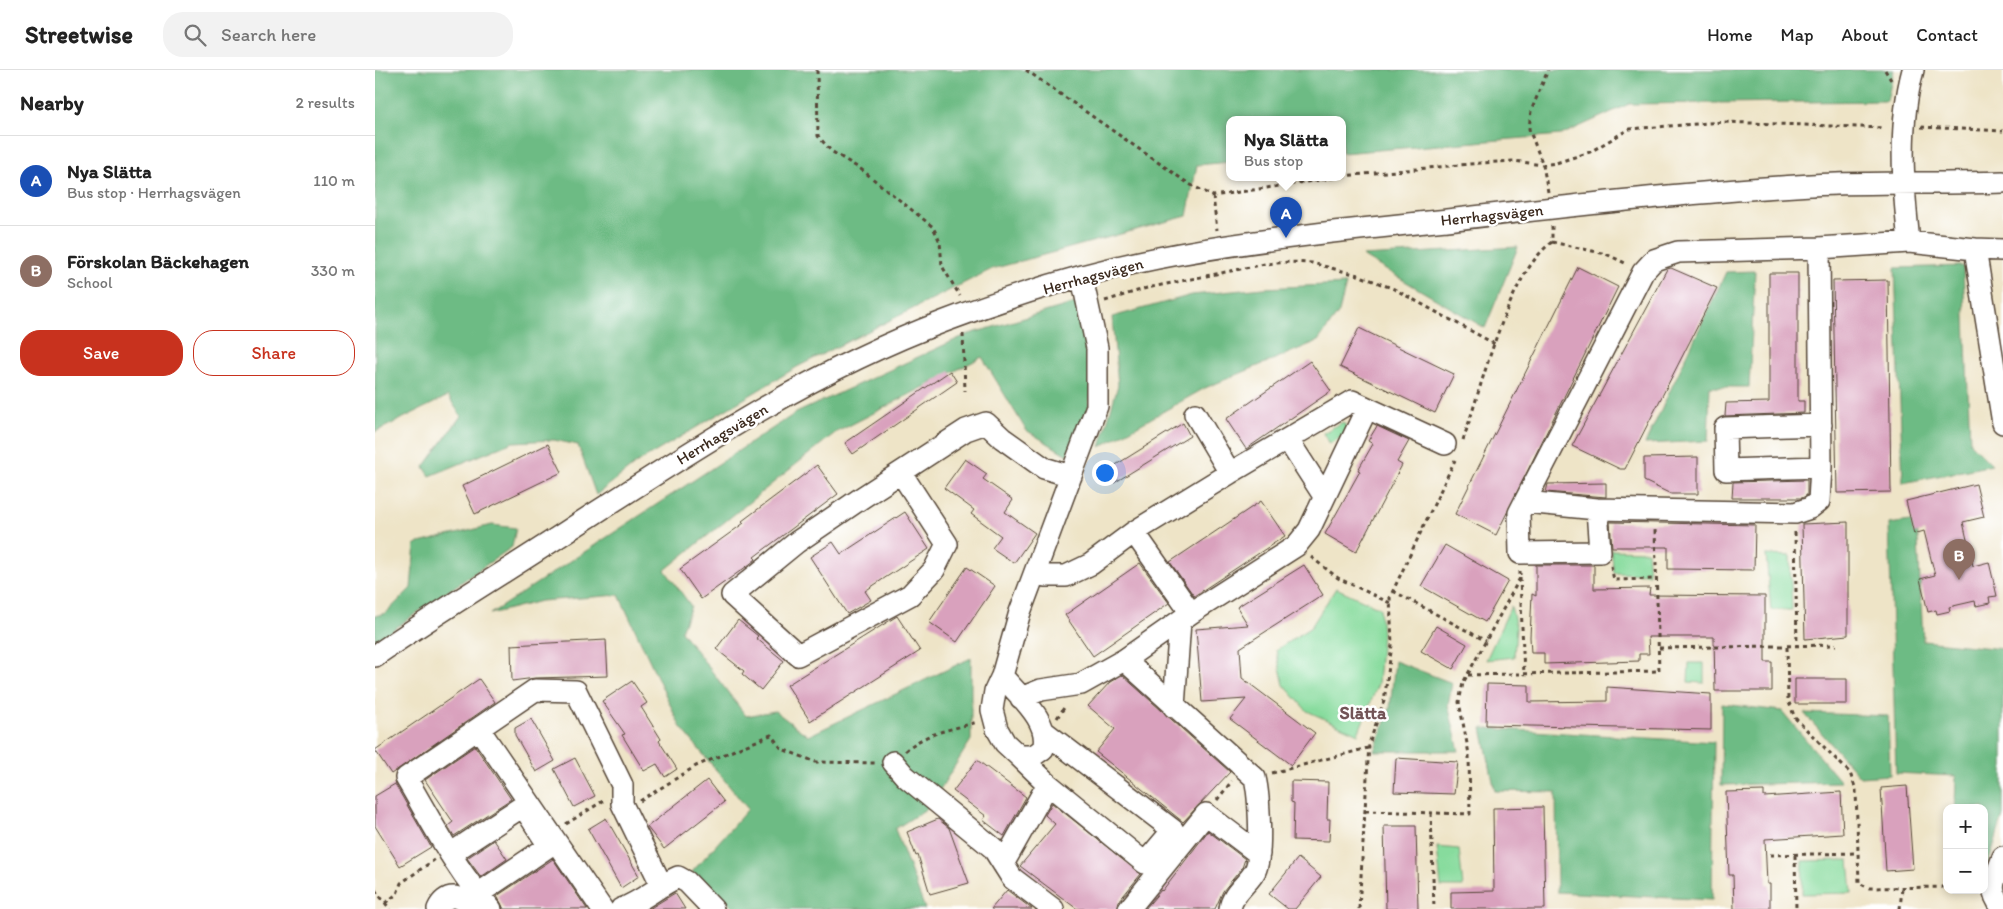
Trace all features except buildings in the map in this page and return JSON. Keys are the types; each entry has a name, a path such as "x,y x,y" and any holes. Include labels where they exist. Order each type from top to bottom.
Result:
{"street":[{"path":"1909,242 1903,184 1908,94 1913,70"},
{"name":"Herrhagsvägen","path":"375,656 656,474 754,413 851,361 963,314 1129,264 1219,247 1394,225 1710,192 1868,182 1903,184 2003,182"},
{"path":"1597,509 1599,552 1520,553 1522,507 1643,272 1654,260 1678,252 1819,248 1909,242 2003,250"},
{"path":"1522,507 1795,513 1810,508 1819,501 1821,426 1819,248"},
{"path":"1975,249 1995,322 2003,423"},
{"path":"1002,676 1038,718 1046,732 1173,830 1145,863 1048,784 1005,743 997,729 992,710 995,692 1002,676 1020,612 1097,406 1097,348 1082,278"},
{"path":"1037,570 1045,576 1066,576 1091,564 1134,532 1352,401 1455,447"},
{"path":"1021,698 1041,690 1081,684 1124,660 1185,617 1296,546 1309,530 1367,408"},
{"path":"1195,414 1230,473"},
{"path":"901,473 947,544 934,570 910,595 798,655 732,595 797,542 901,473 966,430 986,423 1002,438 1044,468 1071,476"},
{"path":"1821,426 1725,428 1726,470 1821,467"},
{"path":"1288,440 1324,496"},
{"path":"1134,532 1185,617 1174,707"},
{"path":"1124,660 1174,707 1249,771 1259,793 1259,854 1256,870 1231,902 1230,909"},
{"path":"476,904 450,854 406,778 535,690 577,690 622,786 622,804 661,884"},
{"path":"479,729 602,909"},
{"path":"1019,756 1027,757 1039,753 1043,749 1046,732"},
{"path":"893,762 905,776 993,848 1012,878 1053,909"},
{"path":"1003,864 1048,784"},
{"path":"450,854 523,806 549,846 476,904"},
{"path":"1129,909 1206,814 1259,854"},
{"path":"2003,857 1993,886 1993,897 2003,909"},
{"path":"621,909 629,906 661,884 678,877 687,882 713,909"},
{"path":"438,909 443,900 451,896 476,904"}],"path":[{"path":"817,70 817,136 831,151 862,170 933,227 941,242 942,266 961,298 965,391"},
{"path":"1026,70 1189,184 1213,196 1314,181"},
{"path":"1548,70 1531,111 1529,129 1543,165 1549,197"},
{"path":"1346,176 1481,163 1514,162 1543,165 1590,152 1629,129 1723,122 2003,131"},
{"path":"1213,196 1219,247"},
{"path":"1552,242 1553,221"},
{"path":"1359,909 1368,748 1384,701 1392,645 1390,603 1393,591 1455,447 1509,304 1538,252 1552,242 1606,254 1643,272"},
{"path":"1088,307 1147,288 1256,266 1289,262 1312,263 1358,274 1394,289 1495,344"},
{"path":"1468,675 1659,671 1654,511"},
{"path":"1795,513 1797,646"},
{"path":"1296,546 1338,578 1390,603"},
{"path":"1599,552 1610,561 1614,580 1656,579"},
{"path":"1520,553 1524,675"},
{"path":"1365,811 1470,814 1469,754 1459,702 1468,675 1521,578"},
{"path":"1393,591 1486,641"},
{"path":"1659,648 1837,645"},
{"path":"1787,647 1787,700 1795,718 1850,773 1856,790 1859,882 1869,888 1943,887"},
{"path":"1046,732 1081,684"},
{"path":"543,823 562,827 597,804 609,799 622,804 639,802 696,766 771,736"},
{"path":"1206,814 1249,771 1368,748"},
{"path":"1431,813 1434,909"},
{"path":"1770,855 1858,853"},
{"path":"385,903 397,894 401,883 441,855 450,854"},
{"path":"1795,854 1796,909"},
{"path":"1900,909 1902,888"},
{"path":"375,890 390,909"}],"green space":[{"path":"375,70 1894,70 1887,101 1629,104 1561,135 1346,153 1346,116 1226,116 1226,162 1197,165 1187,216 992,269 797,367 637,463 596,495 578,445 554,440 513,442 430,476 424,467 461,416 448,396 375,432"},
{"path":"1518,247 1485,328 1362,256"},
{"path":"1963,266 1970,443 1992,465 1903,483 1895,268"},
{"path":"1755,271 1749,387 1710,387 1708,441 1645,444 1726,272"},
{"path":"1346,284 1339,312 1318,341 1205,388 1100,447 1118,385 1112,317 1192,295 1264,288"},
{"path":"1079,302 1094,373 1087,417 1067,455 1026,430 982,357 835,433 665,570 691,606 681,631 746,716 775,711 808,736 971,658 971,740 929,807 895,829 925,909 735,909 692,872 748,809 680,726 619,595 541,601 490,614 796,413 966,335"},
{"path":"1343,422 1350,432 1329,444 1323,433"},
{"path":"1917,520 1923,641 2003,649 2003,816 1988,864 1988,804 1955,804 1956,776 1896,773 1889,524"},
{"path":"492,525 516,528 512,547 375,642 375,616 386,613 411,588 415,544"},
{"path":"1611,550 1647,551 1649,574 1614,573"},
{"path":"1766,555 1790,556 1792,610 1771,610"},
{"path":"1336,588 1380,608 1382,634 1378,684 1358,734 1307,711 1284,685 1276,650 1311,627"},
{"path":"1511,606 1516,627 1514,657 1486,660"},
{"path":"1395,661 1452,683 1448,705 1459,751 1374,751 1390,708"},
{"path":"1689,663 1704,663 1704,683 1688,682"},
{"path":"1722,704 1782,711 1841,782 1721,785"},
{"path":"1804,713 1888,716 1890,775 1860,777"},
{"path":"1482,728 1714,742 1712,900 1557,892 1556,792 1495,791"},
{"path":"1437,847 1459,849 1463,887 1441,887"},
{"path":"1849,860 1852,893 1802,894 1803,861"}],"place":[{"name":"Nya Slätta","path":"1286,238"},
{"name":"Förskolan Bäckehagen","path":"1959,580"}],"district":[{"name":"Slätta","path":"1363,713"}]}
